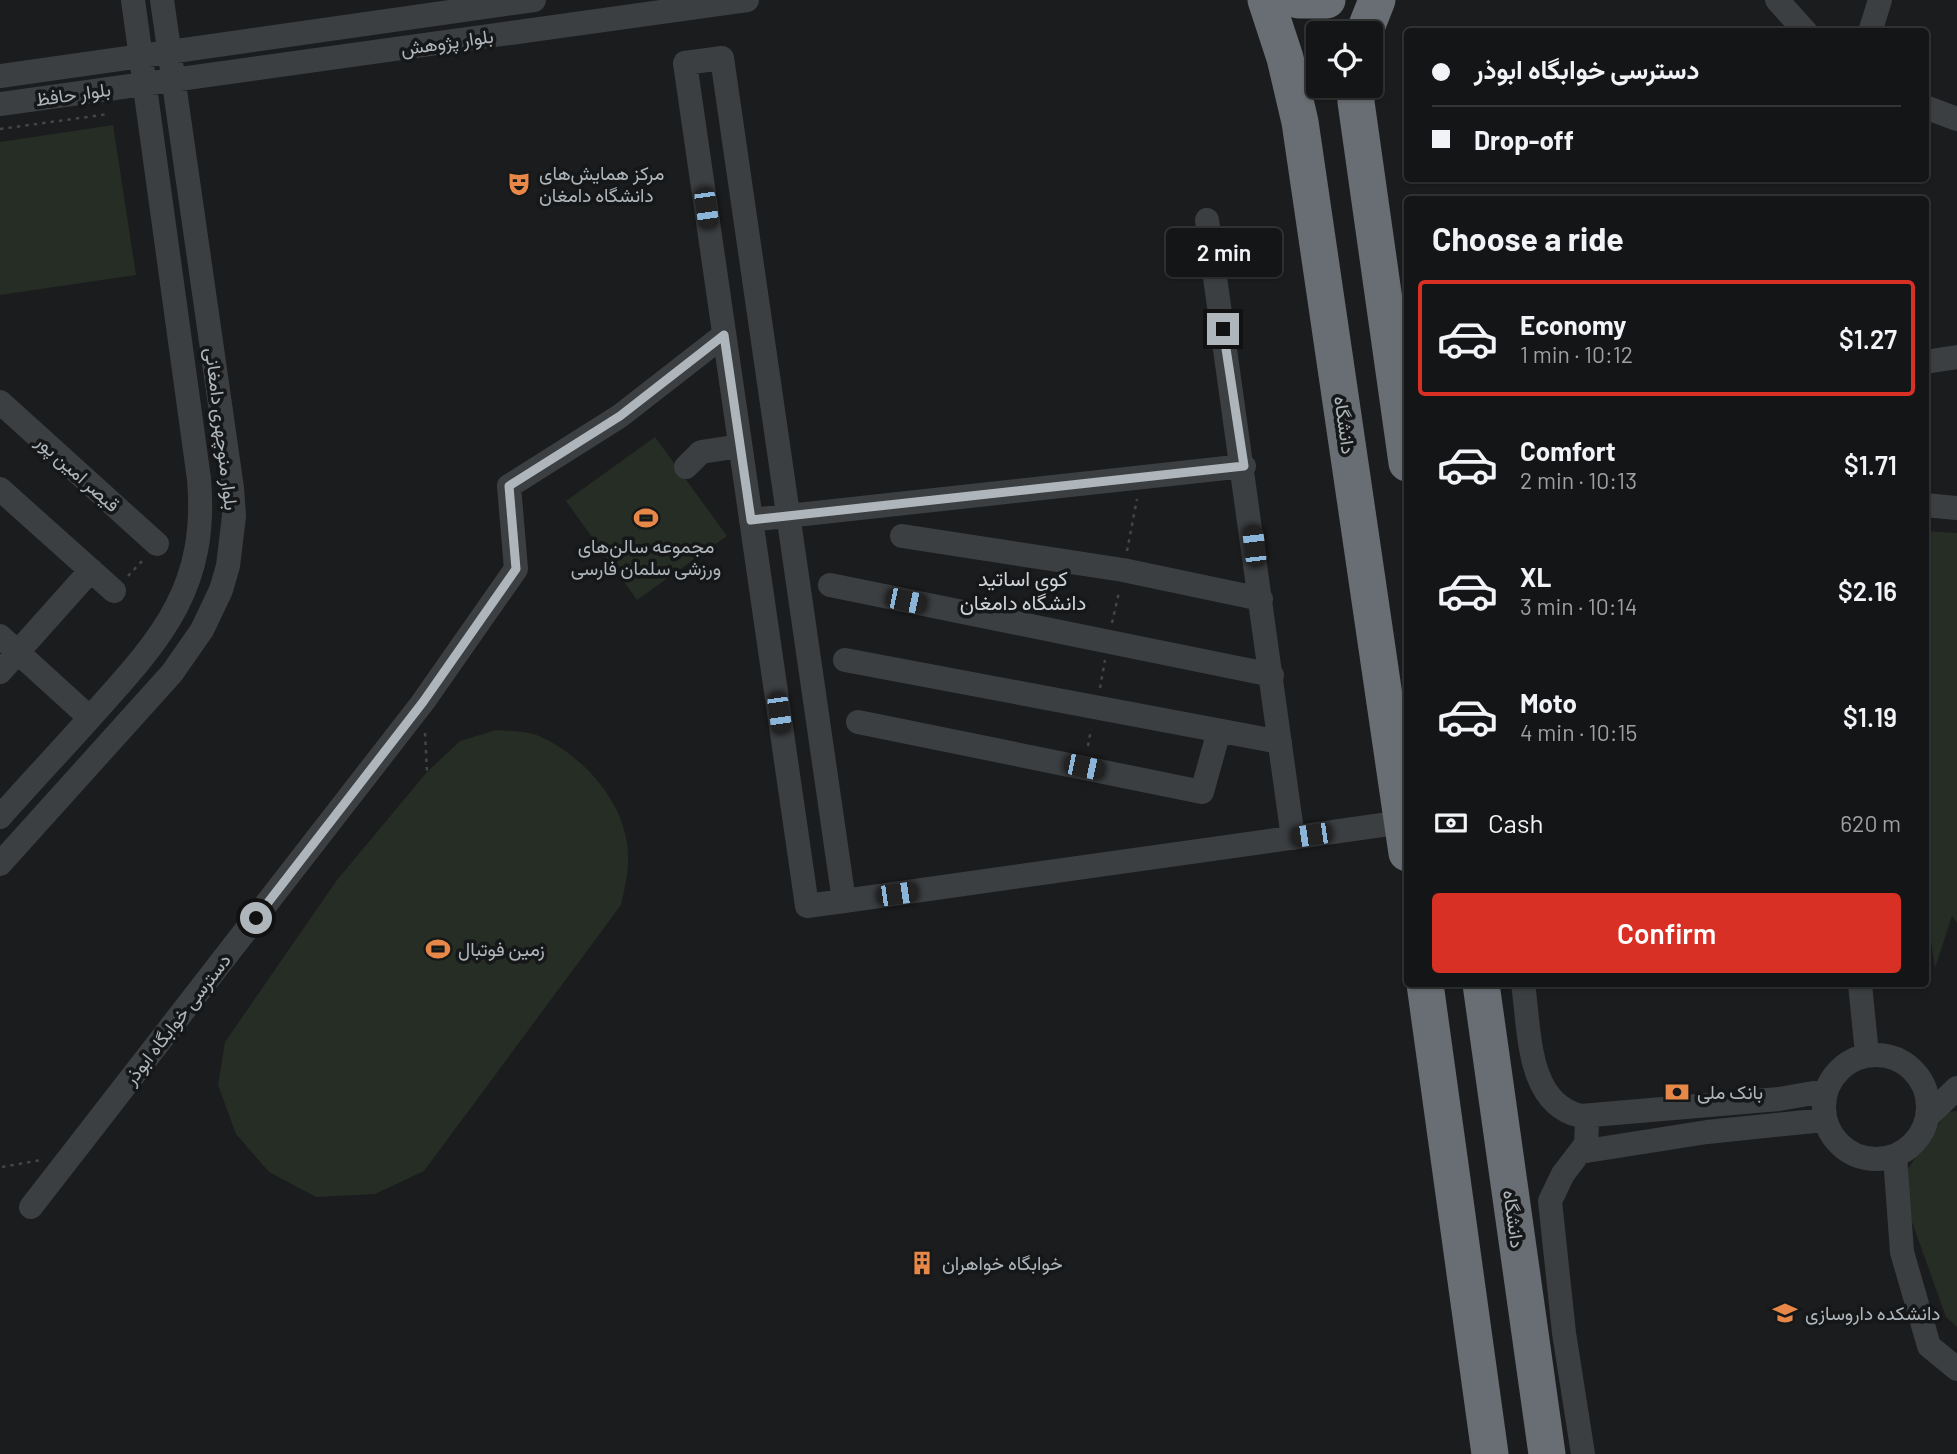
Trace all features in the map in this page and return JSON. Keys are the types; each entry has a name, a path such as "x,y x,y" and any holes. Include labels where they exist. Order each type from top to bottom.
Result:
{"highway":[{"name":"دانشگاه","path":"1266,0 1285,58 1300,122 1404,830"},
{"path":"1298,0 1327,0"},
{"path":"1369,21 1377,0"},
{"path":"1356,98 1404,442"},
{"path":"1425,987 1490,1454"},
{"name":"دانشگاه","path":"1481,987 1547,1454"}],"street":[{"name":"بلوار منوچهری دامغانی","path":"0,817 158,641 187,584 200,532 199,479 134,0"},
{"name":"بلوار منوچهری دامغانی","path":"0,864 172,673 213,610 228,566 234,516 232,488 162,0"},
{"name":"بلوار پژوهش","path":"142,56 534,0"},
{"name":"بلوار پژوهش","path":"146,84 747,0"},
{"path":"1777,0 1803,28"},
{"path":"1871,28 1881,0"},
{"name":"بلوار حافظ","path":"0,76 142,56"},
{"path":"844,901 722,58 685,63 807,906 844,901 1293,838 1404,837"},
{"name":"بلوار حافظ","path":"0,104 146,84"},
{"path":"1929,108 1957,119"},
{"path":"709,232 712,221 719,214 726,212 737,215 743,223 748,239"},
{"path":"1207,220 1244,466 1293,838"},
{"name":"دسترسی خوابگاه ابوذر","path":"32,1207 423,702 516,569 509,486 620,416 724,335"},
{"path":"1929,361 1957,357"},
{"name":"قیصر امین پور","path":"0,402 157,544"},
{"path":"686,467 701,452 740,446"},
{"path":"751,520 1244,466"},
{"path":"0,489 114,591"},
{"path":"1929,505 1957,508"},
{"path":"902,536 1123,570 1261,599"},
{"path":"0,672 9,644 91,570"},
{"path":"830,585 1272,675"},
{"path":"9,644 90,718"},
{"path":"845,660 1280,742"},
{"path":"858,722 1202,792 1219,731"},
{"path":"1523,987 1538,1082 1567,1113 1581,1116 1779,1099 1825,1090"},
{"path":"1860,987 1867,1054"},
{"path":"1930,1115 1923,1080 1899,1058 1867,1054 1841,1066 1825,1090 1824,1120 1839,1146 1866,1159 1895,1157 1918,1141 1930,1115 1957,1088"},
{"path":"1923,1080 1957,1073"},
{"path":"1930,1115 1957,1111"},
{"path":"1581,1116 1587,1124 1588,1134 1550,1201 1564,1333 1583,1454"},
{"path":"1580,1152 1707,1132 1824,1120"},
{"path":"1895,1157 1902,1252 1929,1346 1957,1369"}],"path":[{"path":"0,130 109,114"},
{"path":"114,591 157,544"},
{"path":"423,702 427,772"},
{"path":"2,1167 72,1155"}],"shaded area":[{"path":"113,125 136,275 0,295 0,142"},
{"name":"مجموعه سالن‌های ورزشی سلمان فارسی","path":"655,437 727,536 637,600 566,501"},
{"path":"1929,531 1957,533 1957,923 1952,916 1935,968 1929,928"},
{"name":"زمین فوتبال","path":"496,730 539,736 573,757 602,786 622,822 627,842 627,873 621,905 424,1171 375,1194 316,1197 269,1172 236,1134 218,1085 225,1042 337,880 427,772 460,741"},
{"path":"1957,1111 1957,1327 1946,1317 1898,1183 1947,1112"}],"place":[{"name":"مرکز همایش‌های دانشگاه دامغان","path":"519,184"},
{"name":"مجموعه سالن‌های ورزشی سلمان فارسی","path":"646,518"},
{"name":"زمین فوتبال","path":"438,949"},
{"name":"بانک ملی","path":"1677,1092"},
{"name":"خوابگاه خواهران","path":"922,1263"},
{"name":"دانشکده داروسازی","path":"1785,1313"}],"district":[{"name":"کوی اساتید دانشگاه دامغان","path":"1023,591"}],"route":[{"path":"256,918 423,702 516,569 509,486 620,416 724,335 751,520 1244,466 1223,329"}]}
